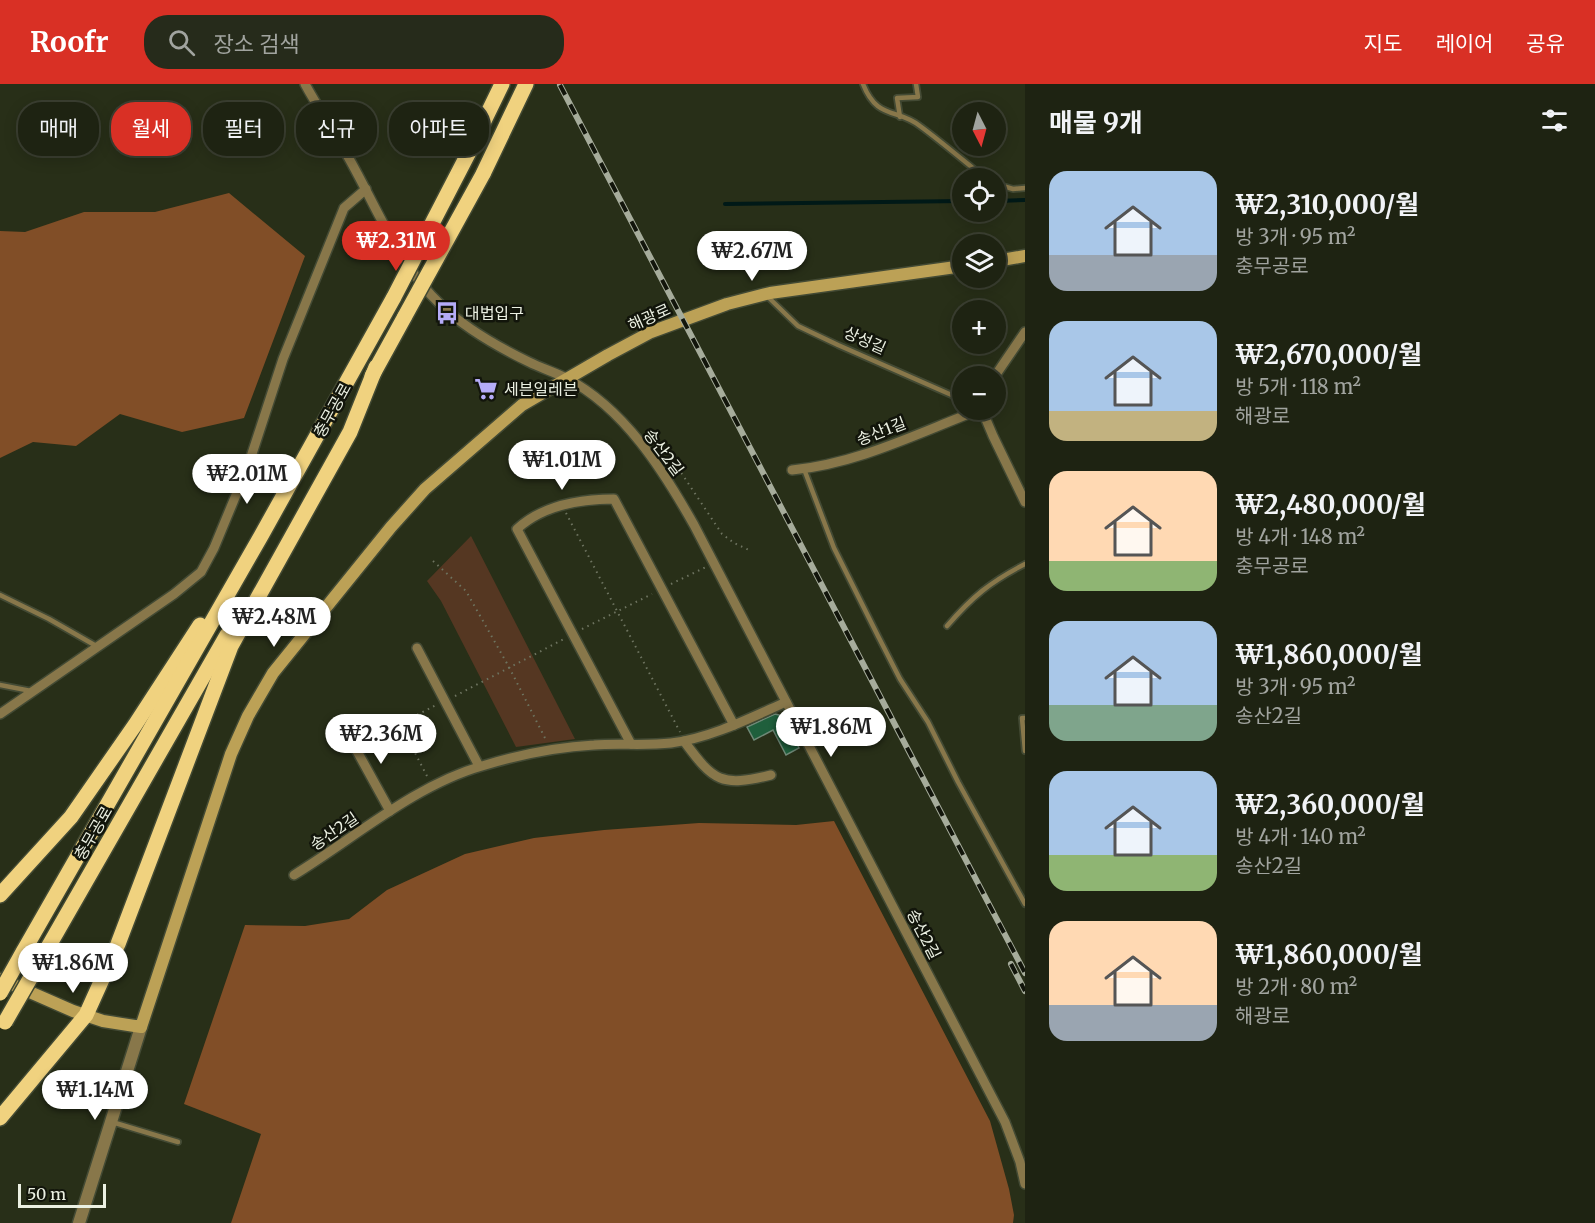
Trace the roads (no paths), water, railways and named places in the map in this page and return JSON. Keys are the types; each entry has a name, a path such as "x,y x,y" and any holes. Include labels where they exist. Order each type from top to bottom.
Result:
{"highway":[{"name":"충무공로","path":"0,993 261,536 394,297 502,84"},
{"name":"충무공로","path":"2,1026 223,642 405,316 483,174 526,84"},
{"path":"0,1118 86,1015 117,944 231,645 350,432 376,367"},
{"path":"0,895 71,817 261,536"}],"main road":[{"path":"1006,259 1025,256"},
{"name":"해광로","path":"141,1028 231,754 248,716 273,673 391,526 425,489 522,405 651,333 708,310 765,294 952,268"},
{"path":"0,979 103,1021 141,1028"}],"street":[{"name":"송산2길","path":"305,84 347,154 409,267 440,304 470,329 529,362 568,379 603,403 653,461 683,506 1005,1122 1020,1162 1025,1184"},
{"path":"0,714 182,588 201,572 214,548 248,466 283,359 344,208 366,189"},
{"path":"1002,366 1025,332"},
{"name":"송산1길","path":"792,470 850,459 954,420"},
{"path":"986,420 1025,502"},
{"path":"631,744 517,529 532,518 578,501 614,499 734,724"},
{"path":"417,648 479,766"},
{"name":"송산2길","path":"294,874 332,852 390,811 432,787 479,766 551,750 593,745 684,741 734,724 786,702"},
{"path":"347,733 390,811"},
{"path":"684,741 703,765 722,780 746,781 771,775"},
{"path":"79,1223 141,1028"}],"lane":[{"path":"863,84 879,107 886,112 912,120 972,168"},
{"path":"900,117 897,98 918,97 916,84"},
{"path":"1006,187 1025,188"},
{"name":"상성길","path":"765,294 798,326 952,395"},
{"path":"804,469 834,548 878,636 1025,904"},
{"path":"946,626 967,602 986,586 1025,564"},
{"path":"0,595 98,647"},
{"path":"0,685 34,691"},
{"path":"1025,718 1022,718 1025,751"},
{"path":"111,1121 178,1142"}],"waterway":[{"path":"1006,201 1025,200"},
{"path":"725,204 952,201"}],"railway":[{"path":"560,85 1025,973"},
{"path":"1011,964 1025,991"}],"place":[{"name":"대법입구","path":"447,313"},
{"name":"세븐일레븐","path":"486,389"}]}
